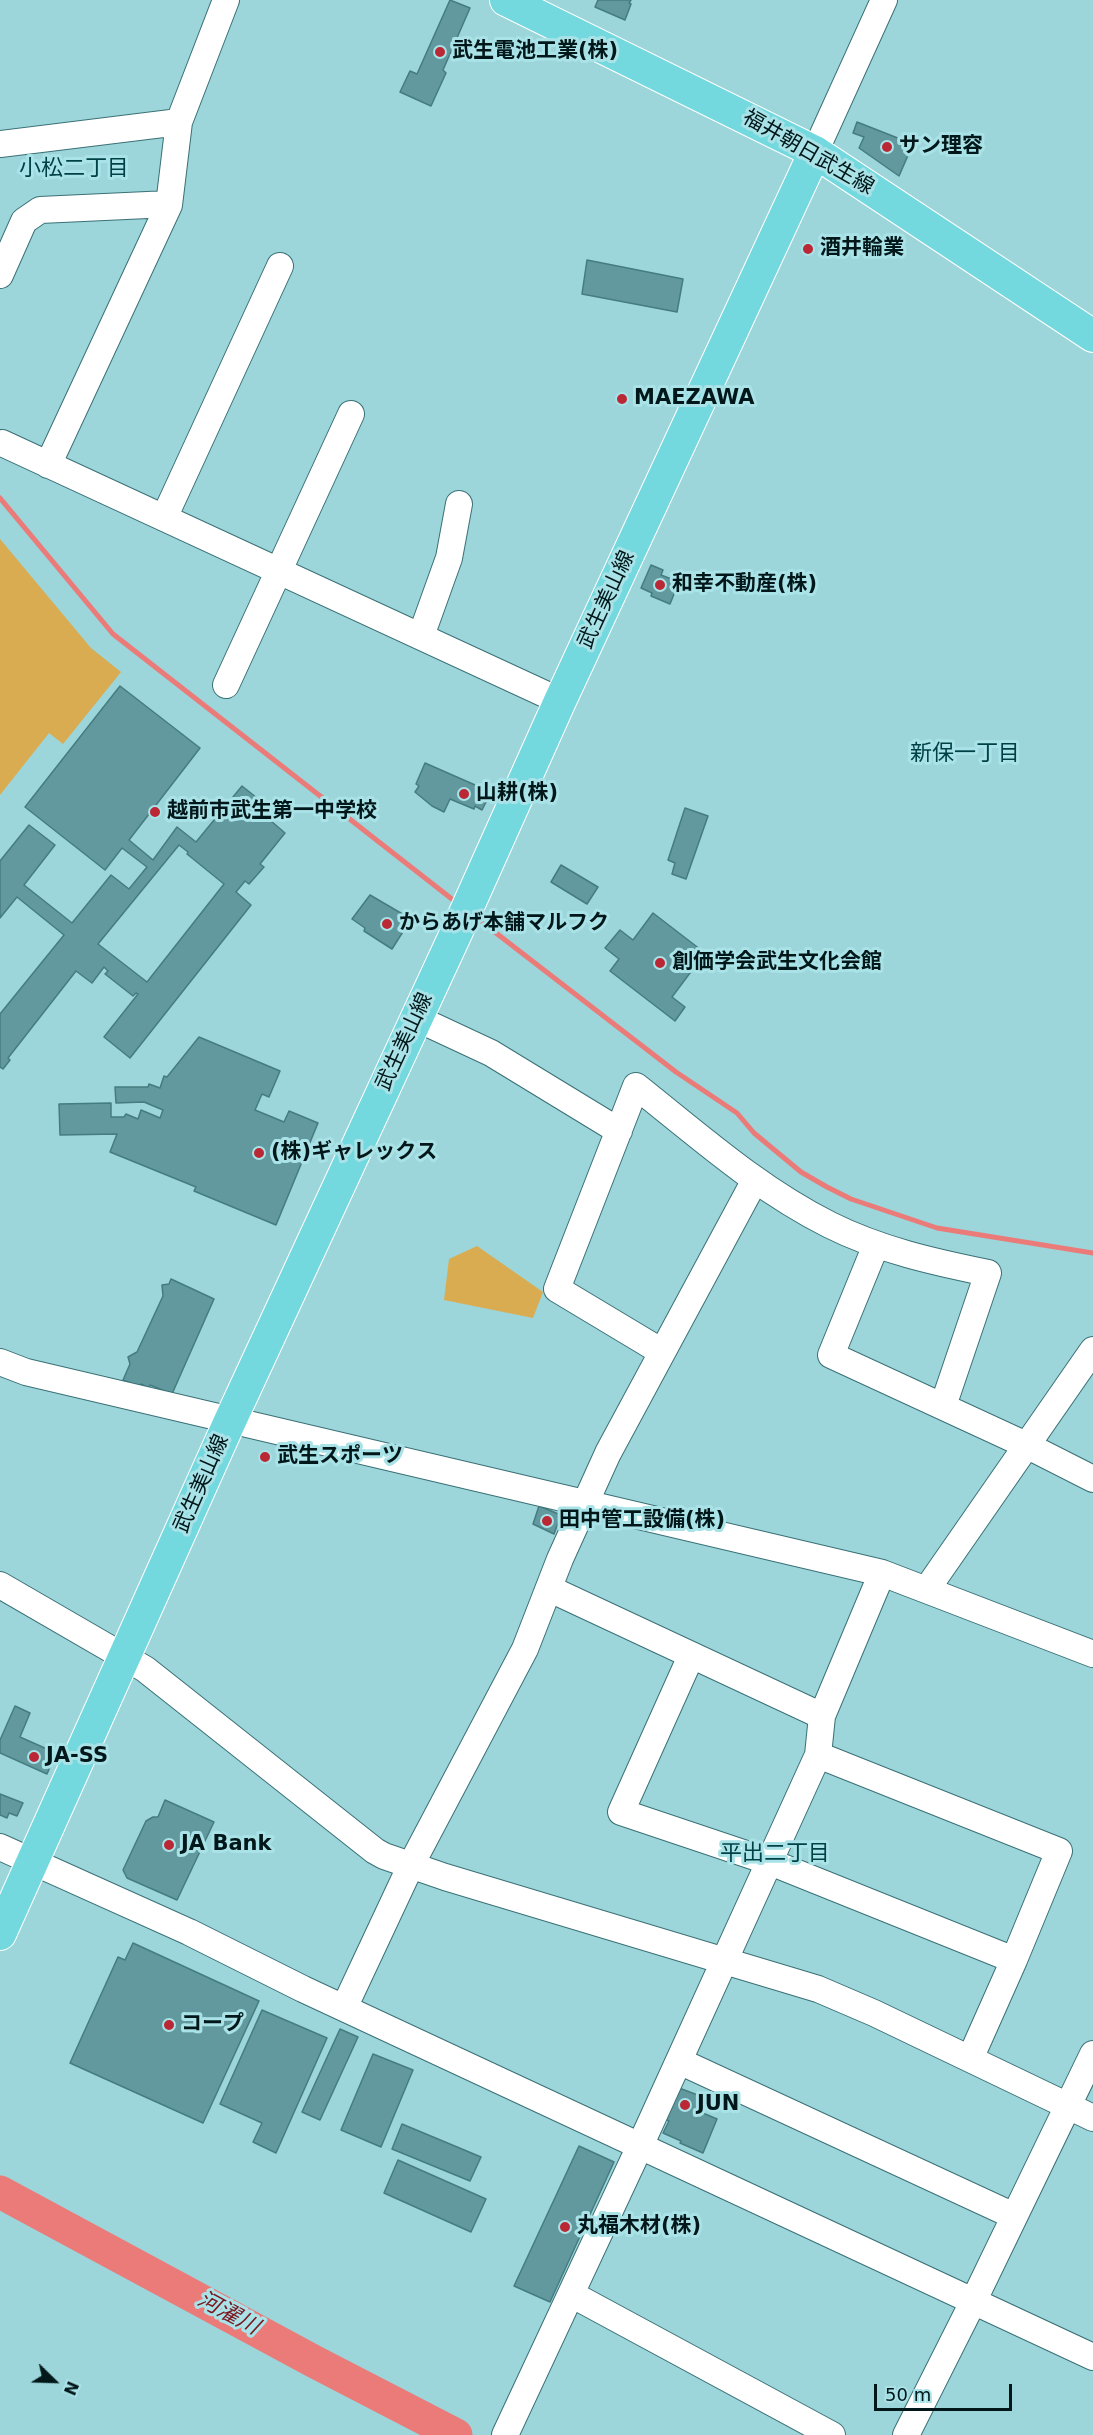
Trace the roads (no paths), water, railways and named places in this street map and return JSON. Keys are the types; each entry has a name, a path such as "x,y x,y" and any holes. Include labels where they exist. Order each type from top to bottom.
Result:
{"main road":[{"name":"福井朝日武生線","path":"506,0 543,8 815,152 1093,336"},
{"name":"武生美山線","path":"0,1934 230,1421 457,931 560,700 815,152"}],"street":[{"path":"48,465 169,204 179,122 226,0"},
{"path":"815,152 884,0"},
{"path":"0,144 179,122"},
{"path":"0,276 24,221 40,210 169,204"},
{"path":"164,518 280,266"},
{"path":"226,685 351,414"},
{"path":"2,443 560,700"},
{"path":"421,636 449,558 459,504"},
{"path":"416,1018 490,1053 618,1131"},
{"path":"662,1352 556,1289 636,1086 754,1180 830,1226 876,1245 914,1257 988,1273 943,1406"},
{"path":"344,2008 411,1865 515,1670 550,1589 560,1559 608,1453 754,1180"},
{"path":"876,1245 831,1355 1026,1445 1093,1479"},
{"path":"927,1589 1093,1350"},
{"path":"0,1362 26,1372 230,1421 882,1573 1093,1654"},
{"path":"505,2435 818,1755 822,1716 882,1573"},
{"path":"0,1586 145,1669 375,1851 411,1865 828,1993 1093,2118"},
{"path":"550,1589 822,1716"},
{"path":"691,1656 621,1812 770,1862 1014,1960"},
{"path":"818,1755 1059,1851 970,2059"},
{"path":"0,1847 189,1932 344,2008 1093,2357"},
{"path":"906,2435 1093,2054"},
{"path":"679,2061 1014,2216"},
{"path":"571,2294 832,2435"}],"waterway":[{"path":"0,498 113,634 457,903"},
{"path":"474,916 676,1072 737,1113 754,1133 801,1172 827,1187 851,1199 937,1228 1093,1253"},
{"name":"河濯川","path":"0,2192 315,2362 456,2435"}],"place":[{"name":"武生電池工業(株)","path":"440,52"},
{"name":"サン理容","path":"887,147"},
{"name":"酒井輪業","path":"808,249"},
{"name":"MAEZAWA","path":"622,399"},
{"name":"和幸不動産(株)","path":"660,585"},
{"name":"山耕(株)","path":"464,794"},
{"name":"越前市武生第一中学校","path":"155,812"},
{"name":"からあげ本舗マルフク","path":"387,924"},
{"name":"創価学会武生文化会館","path":"660,963"},
{"name":"(株)ギャレックス","path":"259,1153"},
{"name":"武生スポーツ","path":"265,1457"},
{"name":"田中管工設備(株)","path":"547,1521"},
{"name":"JA-SS","path":"34,1757"},
{"name":"JA Bank","path":"169,1845"},
{"name":"コープ","path":"169,2025"},
{"name":"JUN","path":"685,2105"},
{"name":"丸福木材(株)","path":"565,2227"}],"district":[{"name":"小松二丁目","path":"74,169"},
{"name":"新保一丁目","path":"965,754"},
{"name":"平出二丁目","path":"775,1854"}]}
